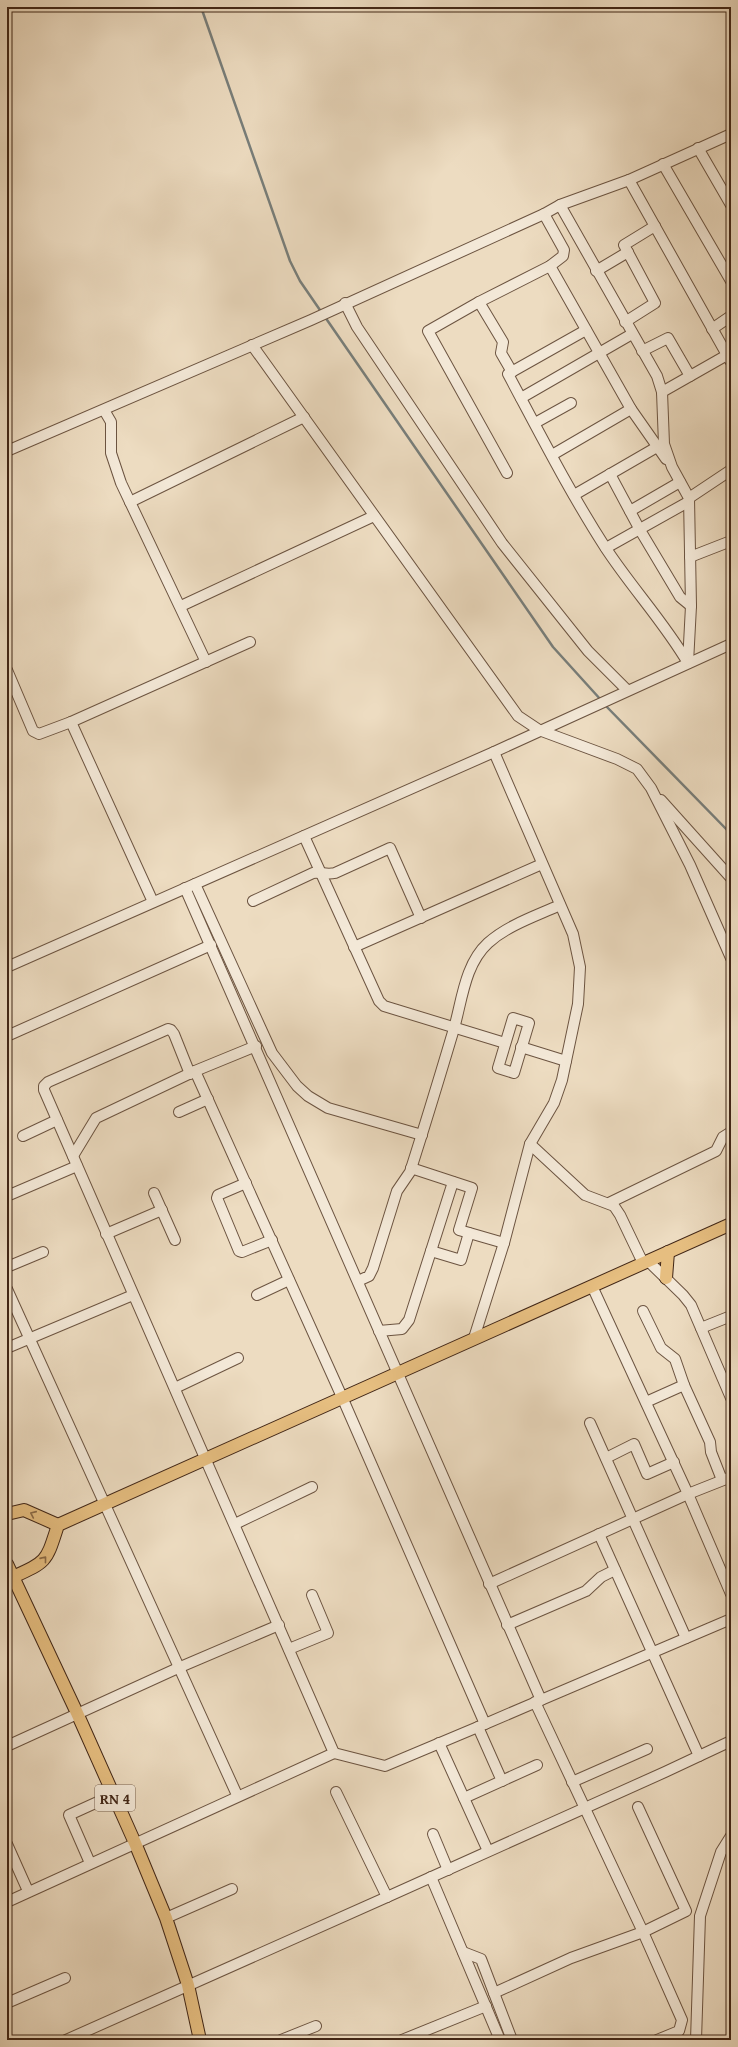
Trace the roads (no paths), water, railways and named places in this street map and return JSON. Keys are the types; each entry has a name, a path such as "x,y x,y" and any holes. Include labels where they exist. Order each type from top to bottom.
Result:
{"main road":[{"path":"10,1576 39,1565 44,1560 49,1554 58,1525 104,1503 731,1224"},
{"path":"666,1278 668,1252"},
{"path":"7,1514 24,1510 58,1525"},
{"name":"RN 4","path":"7,1564 10,1576 77,1713 135,1843 166,1918 188,1985 200,2040"}],"street":[{"path":"7,451 310,320 544,214 560,205 629,180 731,134"},
{"path":"698,148 731,205"},
{"path":"664,164 731,281"},
{"path":"629,180 729,358 690,376 662,392"},
{"path":"560,205 596,271 657,376 662,392 664,444 672,467"},
{"path":"507,473 428,331 479,302 550,266 563,256 564,250 544,214"},
{"path":"625,322 656,303 624,245 655,226"},
{"path":"596,271 628,252"},
{"path":"550,266 631,409 672,467 689,500 691,606 688,663"},
{"path":"479,302 503,342 501,353 512,372"},
{"path":"345,303 357,327 502,543 588,651 627,690"},
{"path":"712,329 731,316"},
{"path":"586,330 508,374 574,495 606,548 669,632 688,663"},
{"path":"521,398 632,334"},
{"path":"642,351 668,338 690,376"},
{"path":"252,345 518,716 539,730 617,759 637,769 651,788 731,878"},
{"path":"535,423 571,403"},
{"path":"552,455 631,409"},
{"path":"104,410 111,422 112,452 115,466 130,502 181,606 206,662"},
{"path":"130,502 304,417"},
{"path":"574,495 657,447"},
{"path":"606,548 640,530 689,500 731,470"},
{"path":"610,474 640,530 680,597 691,606"},
{"path":"630,511 680,482"},
{"path":"181,606 374,516"},
{"path":"690,557 731,541"},
{"path":"7,670 33,731 39,734 71,722 250,642"},
{"path":"7,967 494,752 539,730 731,644"},
{"path":"71,722 153,902"},
{"path":"474,1338 504,1243 530,1144 554,1102 566,1061 578,1004 580,967 573,934 494,752"},
{"path":"651,788 690,865 731,958"},
{"path":"304,836 375,996 384,1006 505,1043"},
{"path":"254,901 313,873 335,873 390,848 421,918"},
{"path":"354,947 542,864"},
{"path":"195,884 272,1053 297,1086 308,1096 328,1108 422,1135"},
{"path":"185,888 256,1046 398,1372 507,1625 572,1782 643,1932 682,2020 678,2031 657,2040"},
{"path":"358,1281 369,1276 373,1268 397,1191 411,1168 454,1027 469,971 477,956 487,944 501,933 560,904"},
{"path":"7,1036 211,945"},
{"path":"513,1018 529,1023 521,1047 514,1073 498,1068 513,1018"},
{"path":"334,1753 206,1458 132,1295 44,1090 48,1082 168,1029 174,1034 192,1073 208,1099 342,1397 481,1725 502,1781"},
{"path":"73,1156 96,1118 192,1073 256,1046"},
{"path":"521,1047 566,1061"},
{"path":"178,1112 208,1099"},
{"path":"23,1136 57,1120"},
{"path":"610,1203 716,1151 722,1137 731,1132"},
{"path":"530,1144 585,1194 610,1203 618,1210 645,1262 666,1278 688,1300 731,1398"},
{"path":"7,1196 77,1166"},
{"path":"411,1168 472,1188 459,1230 504,1243"},
{"path":"379,1330 402,1329 406,1326 453,1182"},
{"path":"246,1183 218,1195 217,1198 239,1251 242,1252 272,1240"},
{"path":"154,1193 175,1240"},
{"path":"106,1234 162,1210"},
{"path":"431,1251 461,1260 469,1233"},
{"path":"7,1267 43,1252"},
{"path":"257,1295 289,1280"},
{"path":"592,1286 674,1462 731,1594"},
{"path":"7,1289 237,1795"},
{"path":"7,1348 132,1295"},
{"path":"489,1584 633,1518 727,1479 712,1452 710,1442 684,1385 675,1359 661,1348 644,1312"},
{"path":"701,1328 731,1316"},
{"path":"175,1388 238,1358"},
{"path":"646,1402 684,1385"},
{"path":"590,1423 686,1638"},
{"path":"606,1458 634,1444 647,1474 674,1462"},
{"path":"235,1524 312,1487"},
{"path":"599,1534 698,1756"},
{"path":"507,1625 586,1591 601,1577 615,1570"},
{"path":"289,1649 328,1633 312,1595"},
{"path":"7,1902 237,1795 334,1753 385,1766 731,1619"},
{"path":"7,1746 178,1668 279,1625"},
{"path":"69,2039 448,1870 731,1740"},
{"path":"439,1743 488,1851"},
{"path":"572,1782 647,1749"},
{"path":"464,1798 537,1766"},
{"path":"336,1792 387,1897"},
{"path":"90,1863 69,1815 113,1795"},
{"path":"494,1993 571,1958 643,1932 686,1911 638,1807"},
{"path":"433,1834 448,1870"},
{"path":"696,2040 700,1916 721,1852 731,1836"},
{"path":"7,1844 28,1891"},
{"path":"431,1877 500,2040"},
{"path":"166,1918 232,1889"},
{"path":"463,1952 481,1959 512,2040"},
{"path":"7,2003 65,1978"},
{"path":"402,2040 486,2006"},
{"path":"281,2040 316,2026"}],"waterway":[{"path":"201,7 290,261 300,281 322,313"},
{"path":"325,317 553,647 601,700"},
{"path":"604,704 731,834"}]}
